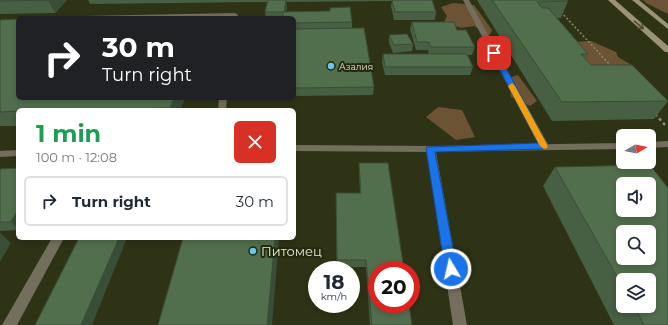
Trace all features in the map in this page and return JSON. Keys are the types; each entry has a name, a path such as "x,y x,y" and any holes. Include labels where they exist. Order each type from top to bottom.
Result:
{"main road":[{"path":"611,0 668,50"},
{"path":"635,0 668,26"}],"street":[{"path":"466,0 544,146"},
{"path":"184,16 235,16"},
{"path":"656,145 668,144"},
{"path":"296,148 430,149 616,146"},
{"path":"430,149 460,325"},
{"path":"0,154 16,153"},
{"path":"9,325 57,240"}],"path":[{"path":"561,12 615,70"},
{"path":"652,111 668,128"}],"shaded area":[{"path":"643,0 668,0 668,14 646,3"},
{"path":"453,3 474,5 492,30 489,36 474,26 461,28 444,22 447,16 441,7"},
{"path":"591,41 616,52 618,57 635,67 628,75 588,67 575,42"},
{"path":"518,75 537,101 530,106 511,97 509,78"},
{"path":"438,107 462,110 475,137 456,140 426,117"}],"building":[{"path":"0,0 48,0 0,1"},
{"path":"268,0 286,0 284,12 265,12"},
{"path":"392,0 432,0 436,12 395,12"},
{"path":"492,0 567,0 568,1 537,2 542,8 548,8 588,54 581,54 591,65 632,65 668,101 562,102"},
{"path":"350,7 352,22 296,23 296,16 283,16 283,12 330,11 330,8"},
{"path":"16,19 16,100 173,100 170,108 16,108 16,111 0,112 0,20"},
{"path":"412,22 454,22 457,30 466,30 475,47 431,47 429,42 417,42"},
{"name":"Азалия","path":"364,28 374,87 296,88 296,29"},
{"path":"407,34 413,44 394,45 389,35"},
{"path":"383,54 467,54 473,67 385,67"},
{"path":"359,163 388,163 403,261 368,261 368,282 366,260 337,260 336,193 361,193"},
{"path":"616,166 616,169 653,169 668,188 668,325 644,325 638,313 656,313 656,273 616,273 616,275 555,167"},
{"path":"16,168 16,213 11,222 0,222 0,169"},
{"path":"78,240 118,240 81,325 35,325"},
{"path":"182,240 275,240 267,325 158,325"},
{"path":"371,313 410,313 412,325 372,325"}],"slow traffic":[{"path":"512,86 544,146"}],"place":[{"name":"Азалия","path":"331,66"},
{"name":"Питомец","path":"253,251"}],"route":[{"path":"451,269 430,149 544,146 494,53"}]}
